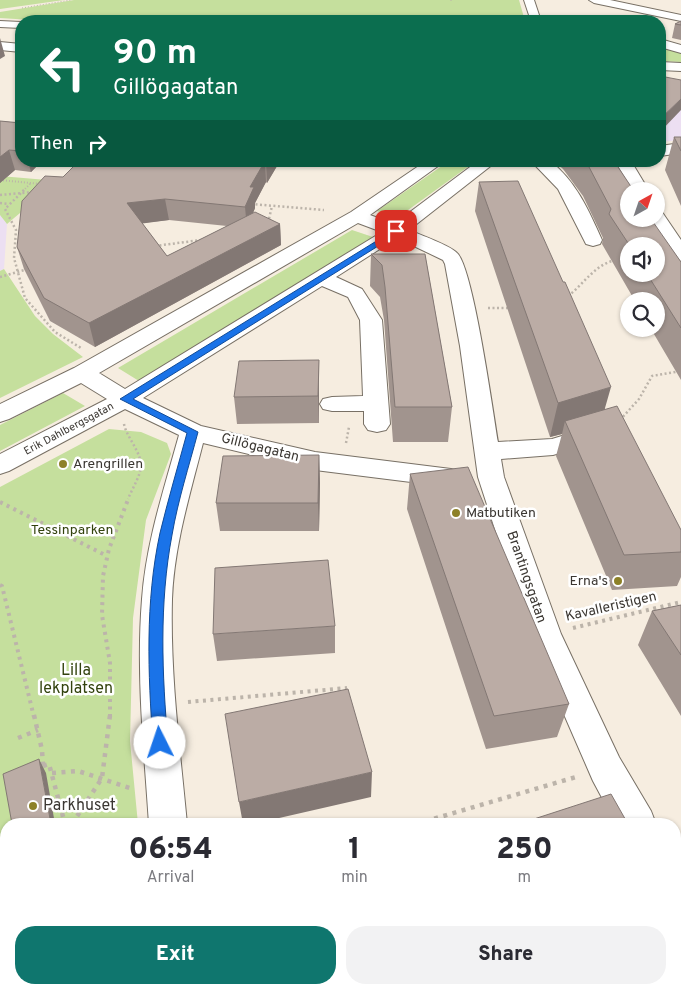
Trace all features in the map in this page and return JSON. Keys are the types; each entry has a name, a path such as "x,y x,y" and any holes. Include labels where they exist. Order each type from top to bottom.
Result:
{"street":[{"path":"529,0 534,15"},
{"path":"594,0 642,15"},
{"path":"612,4 681,6"},
{"path":"0,25 15,26"},
{"path":"666,44 681,48"},
{"path":"0,46 15,47"},
{"path":"666,67 681,68"},
{"path":"666,71 681,72"},
{"path":"666,150 681,148"},
{"path":"0,414 83,362 357,216 428,167"},
{"name":"Erik Dahlbergsgatan","path":"0,465 125,409 396,231 481,167"},
{"path":"546,167 559,178 572,195 593,240"},
{"path":"626,167 635,182"},
{"path":"357,216 396,231"},
{"path":"664,228 681,255"},
{"name":"Brantingsgatan","path":"396,231 450,256 455,264 464,308 491,477 545,634 606,769 634,818"},
{"path":"322,278 355,293 364,304 371,320 376,413 332,404"},
{"name":"Gillögagatan","path":"83,362 125,409 193,432 316,461 454,478 491,477"},
{"path":"166,812 156,680 157,598 166,534 193,432"},
{"path":"487,451 553,447 603,432"}],"path":[{"path":"21,8 71,0"},
{"path":"0,180 50,184"},
{"path":"31,183 5,209 16,230 14,258 25,298 83,362"},
{"path":"0,195 39,191"},
{"path":"0,203 9,204"},
{"path":"244,204 345,212 357,216"},
{"path":"267,226 272,206"},
{"path":"148,248 203,240"},
{"path":"567,296 580,288 601,265 607,261 616,260"},
{"path":"0,277 18,271 37,268"},
{"path":"464,308 513,308"},
{"path":"603,432 616,424 631,410 652,376 681,371"},
{"path":"76,818 102,778 110,720 110,663 102,615 103,576 107,556 141,466 139,454 125,435 125,409"},
{"path":"0,502 107,556"},
{"path":"0,585 2,586 2,593 38,730 43,766"},
{"name":"Kavalleristigen","path":"545,634 681,602"},
{"path":"158,705 347,688"},
{"path":"18,738 38,730"},
{"path":"36,768 49,764 63,818"},
{"path":"436,818 606,769"},
{"path":"52,773 78,771 102,778 166,812"}],"shaded area":[{"path":"681,81 681,140 666,141 666,82"},
{"path":"0,215 7,224 4,269 0,271"}],"green space":[{"path":"0,0 64,0 0,9"},
{"path":"74,0 519,0 523,15 15,15 15,19 0,18 0,12"},
{"path":"666,49 681,52 681,62 666,61"},
{"path":"440,167 468,167 397,218 377,211"},
{"path":"0,176 82,183 46,191 7,224 0,215"},
{"path":"352,230 373,237 139,381 118,368"},
{"path":"4,269 35,316 53,334 83,357 0,398 0,271"},
{"path":"63,393 85,406 0,451 0,425"},
{"name":"Tessinparken","path":"109,429 141,432 167,443 171,454 146,520 133,618 130,741 137,818 0,818 0,487"}],"building":[{"path":"666,77 681,80 681,99 666,113"},
{"path":"0,121 15,122 15,150 9,150 0,157"},
{"path":"674,137 681,137 681,151"},
{"path":"73,167 262,167 250,187 254,187 245,207 165,199 127,203 167,256 255,212 280,224 89,323 44,298 17,247 22,201 45,176 63,177"},
{"path":"589,167 618,167 628,182 620,182 620,228 657,228 664,237 624,237 609,214 611,209"},
{"path":"518,181 611,387 558,403 479,182"},
{"path":"665,239 681,262 681,328 665,303 665,292 658,292 652,282 665,282"},
{"path":"371,254 425,254 452,407 395,407 382,265"},
{"path":"319,360 318,396 234,397 239,361"},
{"path":"617,406 681,530 681,552 624,555 565,421"},
{"path":"319,455 318,503 216,503 223,456"},
{"path":"468,467 569,704 494,716 410,474"},
{"path":"328,560 335,626 213,634 215,568"},
{"path":"681,605 681,655 652,611"},
{"path":"348,689 372,772 239,802 225,714"},
{"name":"Parkhuset","path":"39,759 50,818 11,818 3,774"},
{"path":"611,794 625,818 537,818"}],"place":[{"name":"Arengrillen","path":"63,464"},
{"name":"Matbutiken","path":"456,513"},
{"name":"Erna's","path":"618,581"},
{"name":"Parkhuset","path":"33,806"}],"route":[{"path":"160,743 156,680 157,598 166,534 193,432 125,399 396,231"}],"park label":[{"name":"Lilla lekplatsen","path":"76,680"}]}
